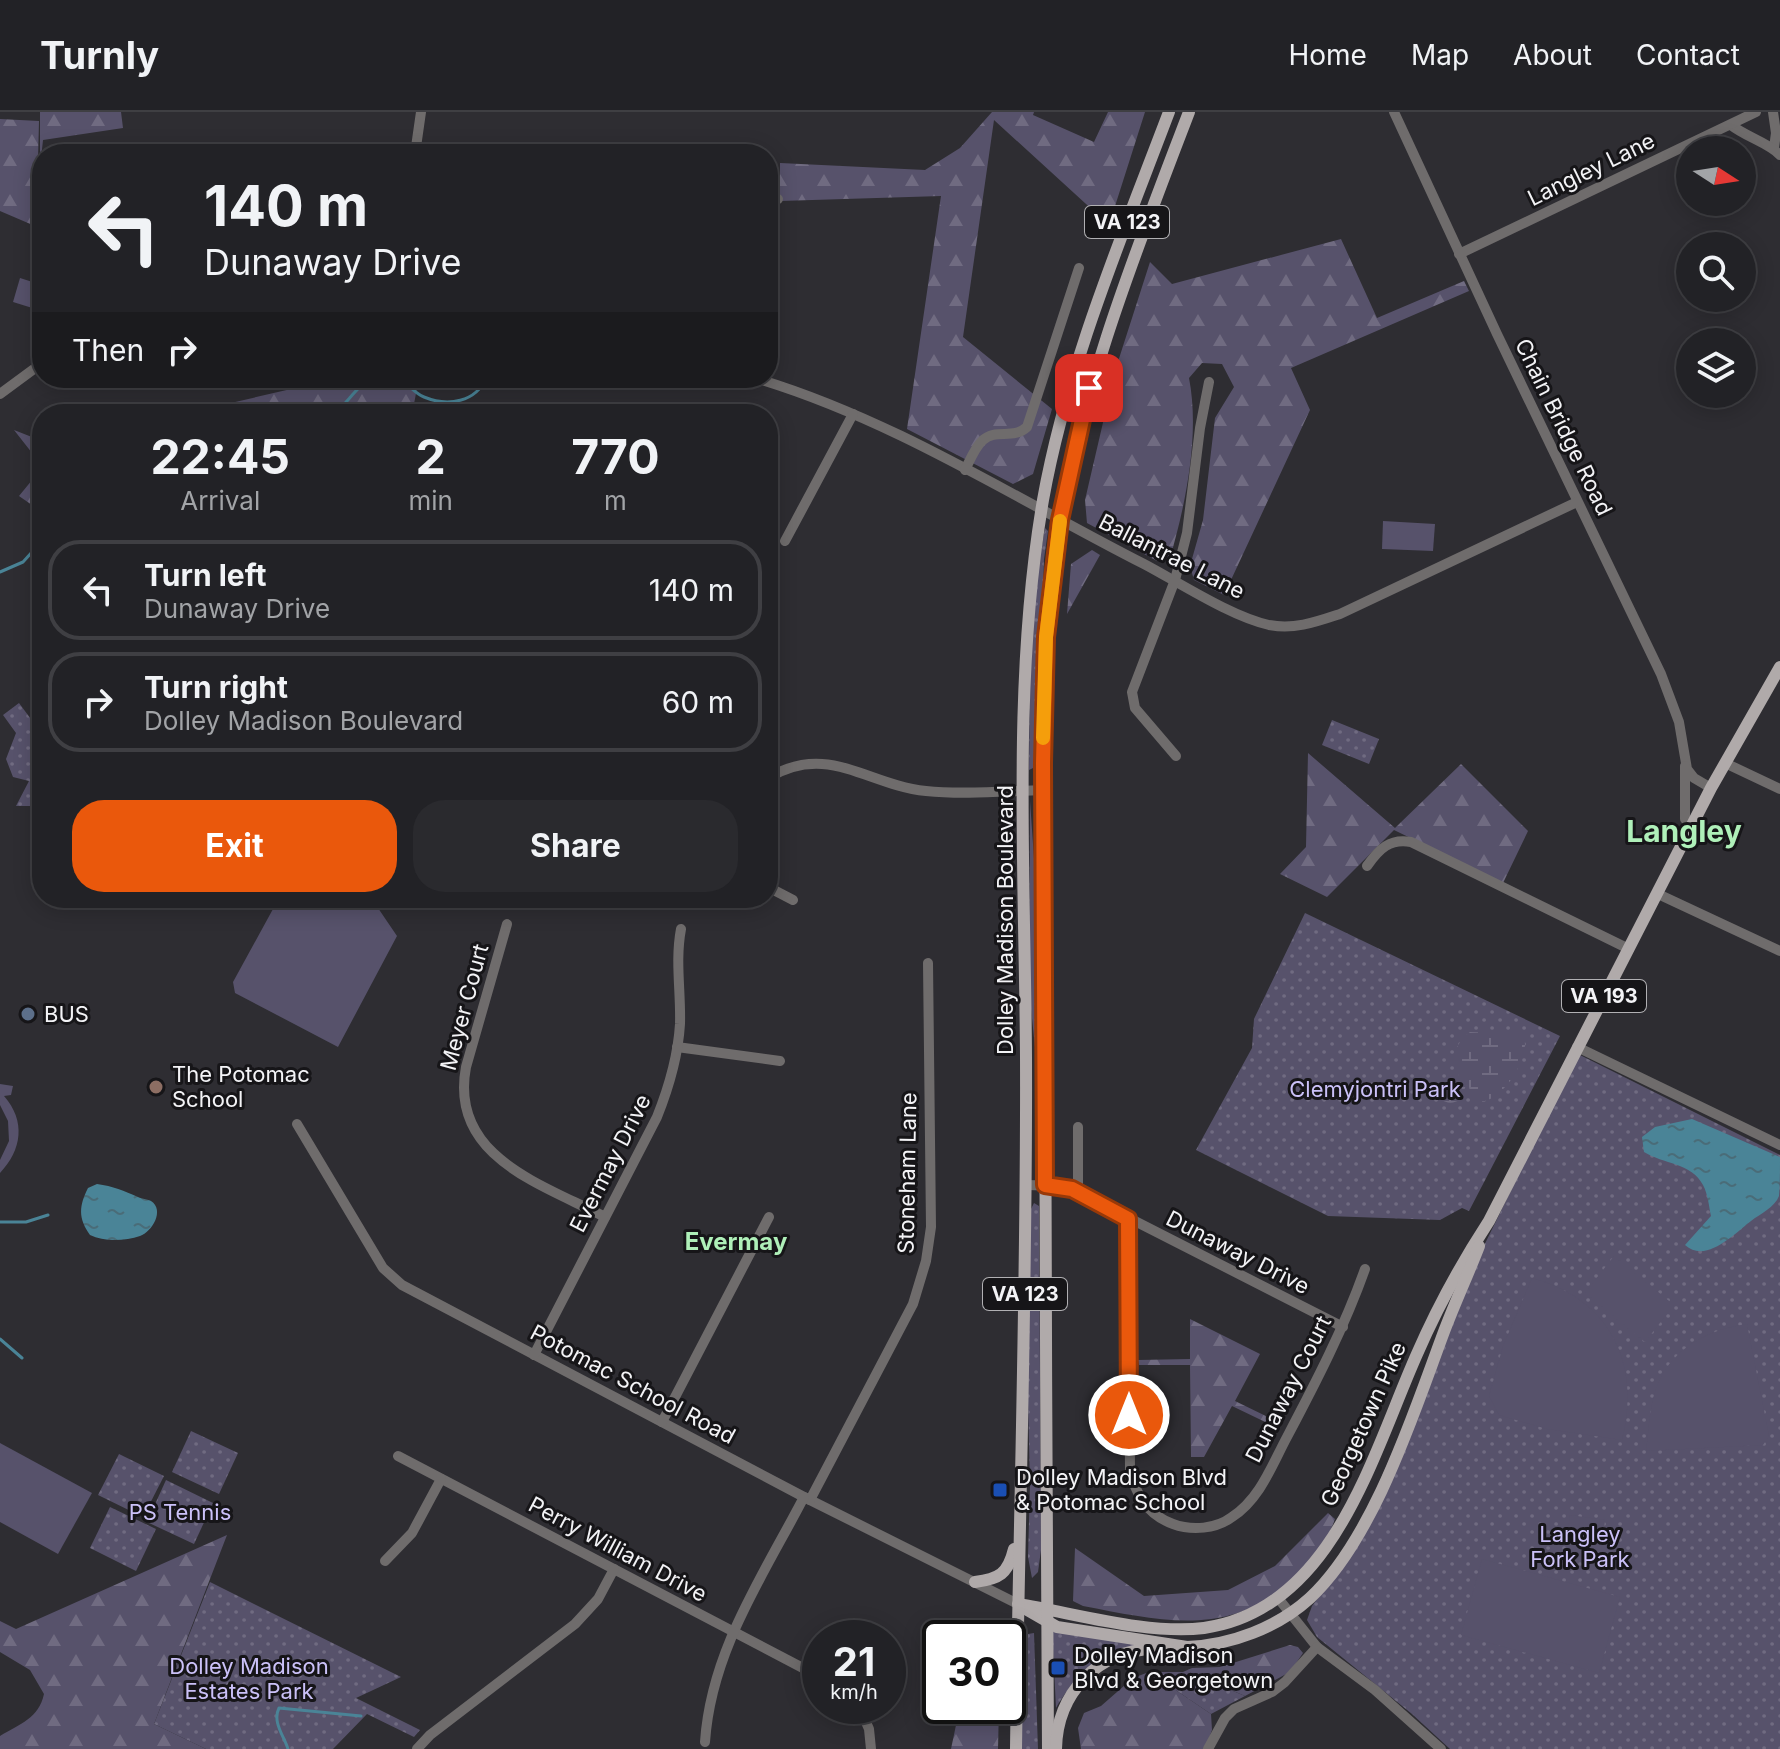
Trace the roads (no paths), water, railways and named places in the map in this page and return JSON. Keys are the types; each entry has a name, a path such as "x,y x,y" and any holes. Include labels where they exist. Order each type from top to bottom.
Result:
{"main road":[{"name":"Dolley Madison Boulevard","path":"1016,1749 1026,1185 1024,790 1028,631 1042,510 1057,437 1081,351 1169,112"},
{"name":"Dolley Madison Boulevard","path":"1048,1749 1043,790 1046,637 1060,520 1097,362 1189,112"},
{"name":"Georgetown Pike","path":"1018,1604 1047,1623 1187,1647 1239,1638 1289,1614 1327,1579 1381,1490 1489,1221 1711,788 1780,667"},
{"name":"Georgetown Pike","path":"1018,1604 1157,1628 1190,1629 1230,1622 1278,1598 1315,1562 1349,1508 1436,1312 1460,1264 1489,1221"},
{"path":"975,1582 995,1579 1007,1571 1020,1527"},
{"path":"1056,1749 1058,1726 1065,1704 1093,1670 1129,1652 1187,1647"}],"street":[{"path":"416,144 421,112"},
{"name":"Chain Bridge Road","path":"1394,112 1661,674 1679,722 1685,764 1685,819 1692,826"},
{"name":"Langley Lane","path":"1459,254 1756,112"},
{"path":"1731,125 1777,152 1773,112"},
{"path":"965,470 984,439 997,434 1015,435 1027,427 1079,268"},
{"path":"0,394 32,370"},
{"path":"1176,756 1135,708 1132,692 1175,580 1191,512 1200,428 1209,382"},
{"name":"Ballantrae Lane","path":"778,385 853,414 1255,621 1284,627 1313,624 1355,607 1577,502"},
{"path":"785,541 853,414"},
{"path":"778,772 791,767 820,763 852,768 884,781 924,791 1043,790"},
{"path":"1725,763 1780,789"},
{"path":"1685,764 1694,778 1711,788"},
{"path":"1367,866 1386,845 1400,840 1411,842 1629,949"},
{"path":"778,892 793,900"},
{"path":"1658,894 1780,951"},
{"name":"Meyer Court","path":"507,924 466,1067 464,1091 469,1119 482,1144 505,1165 605,1217"},
{"name":"Evermay Drive","path":"534,1355 666,1094 677,1047 680,997 677,962 681,929"},
{"name":"Stoneham Lane","path":"705,1742 710,1696 724,1651 913,1304 926,1261 931,1227 928,963"},
{"path":"677,1047 780,1061"},
{"path":"1577,1047 1780,1145"},
{"name":"Potomac School Road","path":"297,1124 383,1268 410,1290 807,1498 1018,1604"},
{"path":"1078,1127 1078,1192"},
{"name":"Dunaway Drive","path":"1026,1185 1062,1186 1078,1192 1343,1327"},
{"path":"662,1422 769,1217"},
{"name":"Dunaway Court","path":"1128,1219 1130,1469 1136,1492 1143,1502 1161,1518 1186,1527 1210,1526 1233,1517 1249,1503 1343,1327 1365,1269"},
{"name":"Perry William Drive","path":"398,1456 802,1668"},
{"path":"385,1561 412,1533 441,1479"},
{"path":"417,1749 430,1735 575,1624 598,1599 614,1569"},
{"path":"1278,1598 1317,1647 1375,1690 1441,1749"},
{"path":"1208,1749 1225,1718 1234,1709 1272,1692 1317,1647"},
{"path":"867,1724 871,1749"}],"water":[{"path":"1692,1119 1780,1157 1779,1196 1774,1204 1720,1245 1702,1251 1685,1245 1711,1216 1703,1185 1685,1168 1644,1152 1642,1137 1655,1127"},
{"path":"97,1184 151,1201 157,1215 149,1230 140,1236 121,1240 90,1235 83,1223 82,1206 88,1188"}],"waterway":[{"path":"344,404 359,388"},
{"path":"411,388 424,397 442,402 468,397 479,388"},
{"path":"0,572 23,562 32,552"},
{"path":"0,1222 26,1222 48,1215"},
{"path":"0,1339 22,1358"},
{"path":"288,1749 278,1724 279,1708 361,1716"}],"place":[{"name":"BUS","path":"28,1014"},
{"name":"The Potomac School","path":"156,1087"},
{"name":"Dolley Madison Blvd & Potomac School","path":"1000,1490"},
{"name":"Dolley Madison Blvd & Georgetown","path":"1058,1668"}],"district":[{"name":"Langley","path":"1684,832"},
{"name":"Evermay","path":"736,1242"}],"park label":[{"name":"Clemyjontri Park","path":"1375,1089"},
{"name":"PS Tennis","path":"180,1512"},
{"name":"Langley Fork Park","path":"1580,1546"},
{"name":"Dolley Madison Estates Park","path":"249,1678"}]}
